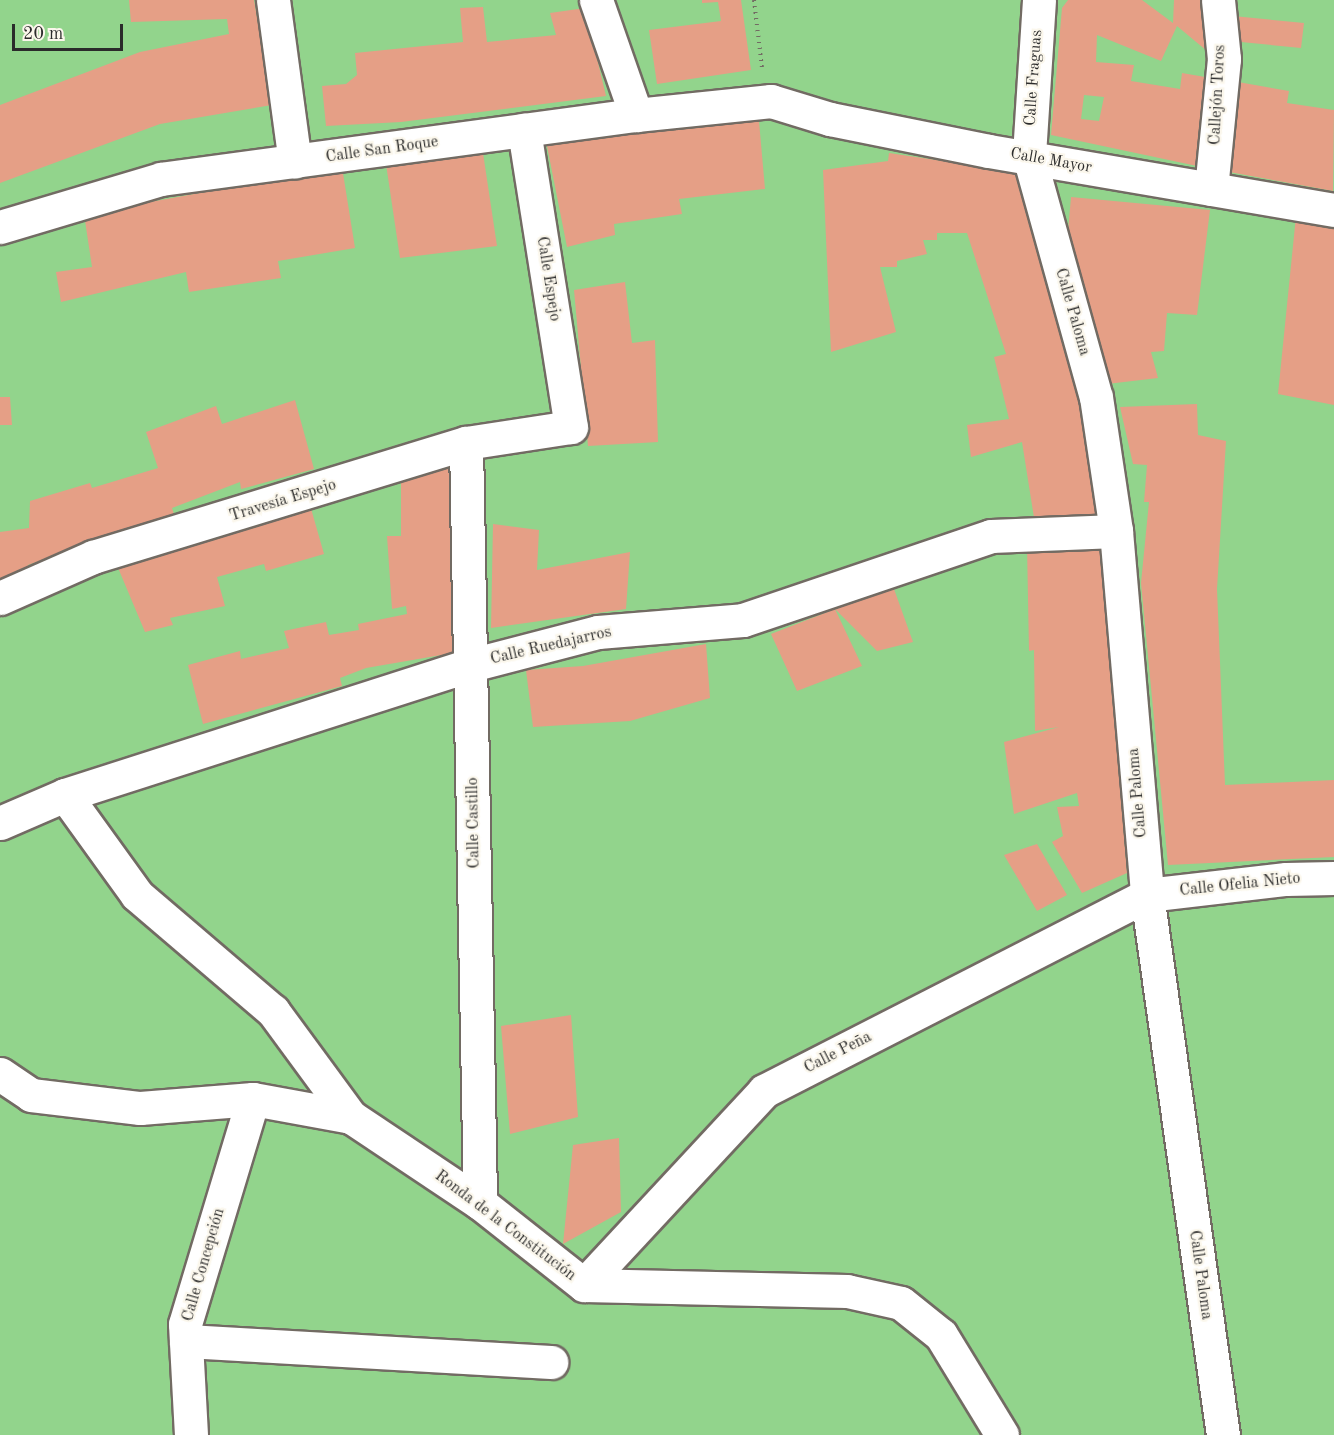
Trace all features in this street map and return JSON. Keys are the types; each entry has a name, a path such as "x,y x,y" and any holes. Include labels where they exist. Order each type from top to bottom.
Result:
{"street":[{"path":"273,0 295,162"},
{"path":"596,0 636,114"},
{"name":"Calle Fraguas","path":"1029,156 1039,0"},
{"name":"Callejón Toros","path":"1211,189 1224,59 1218,0"},
{"name":"Calle San Roque","path":"0,227 160,179 636,114 771,101"},
{"name":"Calle Mayor","path":"771,101 830,119 1334,210"},
{"name":"Calle Espejo","path":"524,130 572,427"},
{"name":"Calle Paloma","path":"1029,156 1096,397 1116,531 1147,895 1223,1435"},
{"name":"Travesía Espejo","path":"0,598 93,557 466,443 572,427"},
{"name":"Calle Castillo","path":"466,443 480,1203"},
{"name":"Calle Ruedajarros","path":"0,823 65,795 471,665 598,632 742,620 991,536 1116,531"},
{"path":"65,795 137,895 273,1011 351,1117"},
{"name":"Calle Ofelia Nieto","path":"1147,895 1286,879 1334,878"},
{"name":"Calle Peña","path":"584,1285 764,1091 1147,895"},
{"name":"Ronda de la Constitución","path":"0,1074 32,1095 140,1108 253,1099 351,1117 480,1203 584,1285 847,1291 901,1303 941,1335 1002,1435"},
{"name":"Calle Concepción","path":"191,1435 185,1324 253,1099"},
{"path":"186,1341 551,1362"}],"green space":[{"path":"0,0 1334,0 1334,1435 0,1435"}],"building":[{"path":"129,0 254,0 272,105 160,124 0,183 0,105 140,52 229,34 227,19 131,22"},
{"path":"702,0 741,0 751,70 657,84 649,30 721,21 718,2 702,3"},
{"path":"1068,0 1142,0 1173,23 1174,0 1207,0 1213,56 1177,26 1161,61 1097,35 1096,62 1134,65 1131,81 1180,89 1182,73 1211,78 1197,166 1051,135 1062,8","holes":["1084,95 1104,97 1099,121 1081,119"]},
{"path":"483,7 487,42 556,35 550,13 585,8 606,96 401,122 326,126 322,86 346,84 357,75 355,53 463,42 460,8"},
{"path":"1233,16 1304,23 1301,48 1241,42"},
{"path":"1238,82 1289,91 1287,103 1334,110 1333,191 1229,172"},
{"path":"758,110 765,189 679,199 682,214 614,224 615,235 567,247 545,136"},
{"path":"483,153 497,246 400,258 386,164"},
{"path":"889,153 1017,172 1071,333 1097,515 1035,524 1022,442 971,457 967,425 1009,419 994,357 1006,354 967,233 937,233 937,240 923,240 927,254 897,261 897,267 880,267 896,332 831,352 823,170 888,161"},
{"path":"342,167 355,248 278,261 281,278 189,292 186,272 61,302 56,272 92,267 84,214"},
{"path":"1071,197 1210,210 1197,315 1167,313 1164,351 1151,352 1158,378 1107,384 1067,243"},
{"path":"1296,216 1334,222 1334,405 1278,394"},
{"path":"625,282 632,343 655,340 658,442 588,446 574,290"},
{"path":"0,397 10,397 12,425 0,425"},
{"path":"295,400 314,469 241,489 240,482 172,508 174,514 28,565 27,574 0,585 0,532 29,528 30,501 90,483 92,488 158,468 146,432 216,406 222,424"},
{"path":"1197,404 1198,435 1226,441 1217,589 1225,785 1334,780 1334,857 1168,865 1141,583 1149,502 1144,502 1147,465 1133,464 1120,407"},
{"path":"456,463 459,652 366,668 340,678 342,686 203,724 188,665 240,651 241,659 289,648 284,631 326,622 329,635 359,630 358,624 407,614 406,606 392,609 387,536 401,536 401,477"},
{"path":"310,505 324,554 266,571 264,564 217,577 225,606 170,618 173,625 145,632 116,563"},
{"path":"493,524 539,530 537,570 630,552 626,609 491,628"},
{"path":"1101,538 1127,873 1082,893 1052,842 1063,836 1057,807 1079,806 1077,793 1014,814 1004,742 1059,727 1035,731 1034,650 1029,651 1027,546"},
{"path":"894,589 913,642 877,651 835,609"},
{"path":"835,609 862,666 797,691 771,634"},
{"path":"706,644 710,698 630,721 533,727 526,670 583,666"},
{"path":"1037,844 1067,895 1037,911 1004,855"},
{"path":"571,1015 578,1117 510,1134 501,1026"},
{"path":"619,1138 621,1212 563,1244 573,1145"}]}
